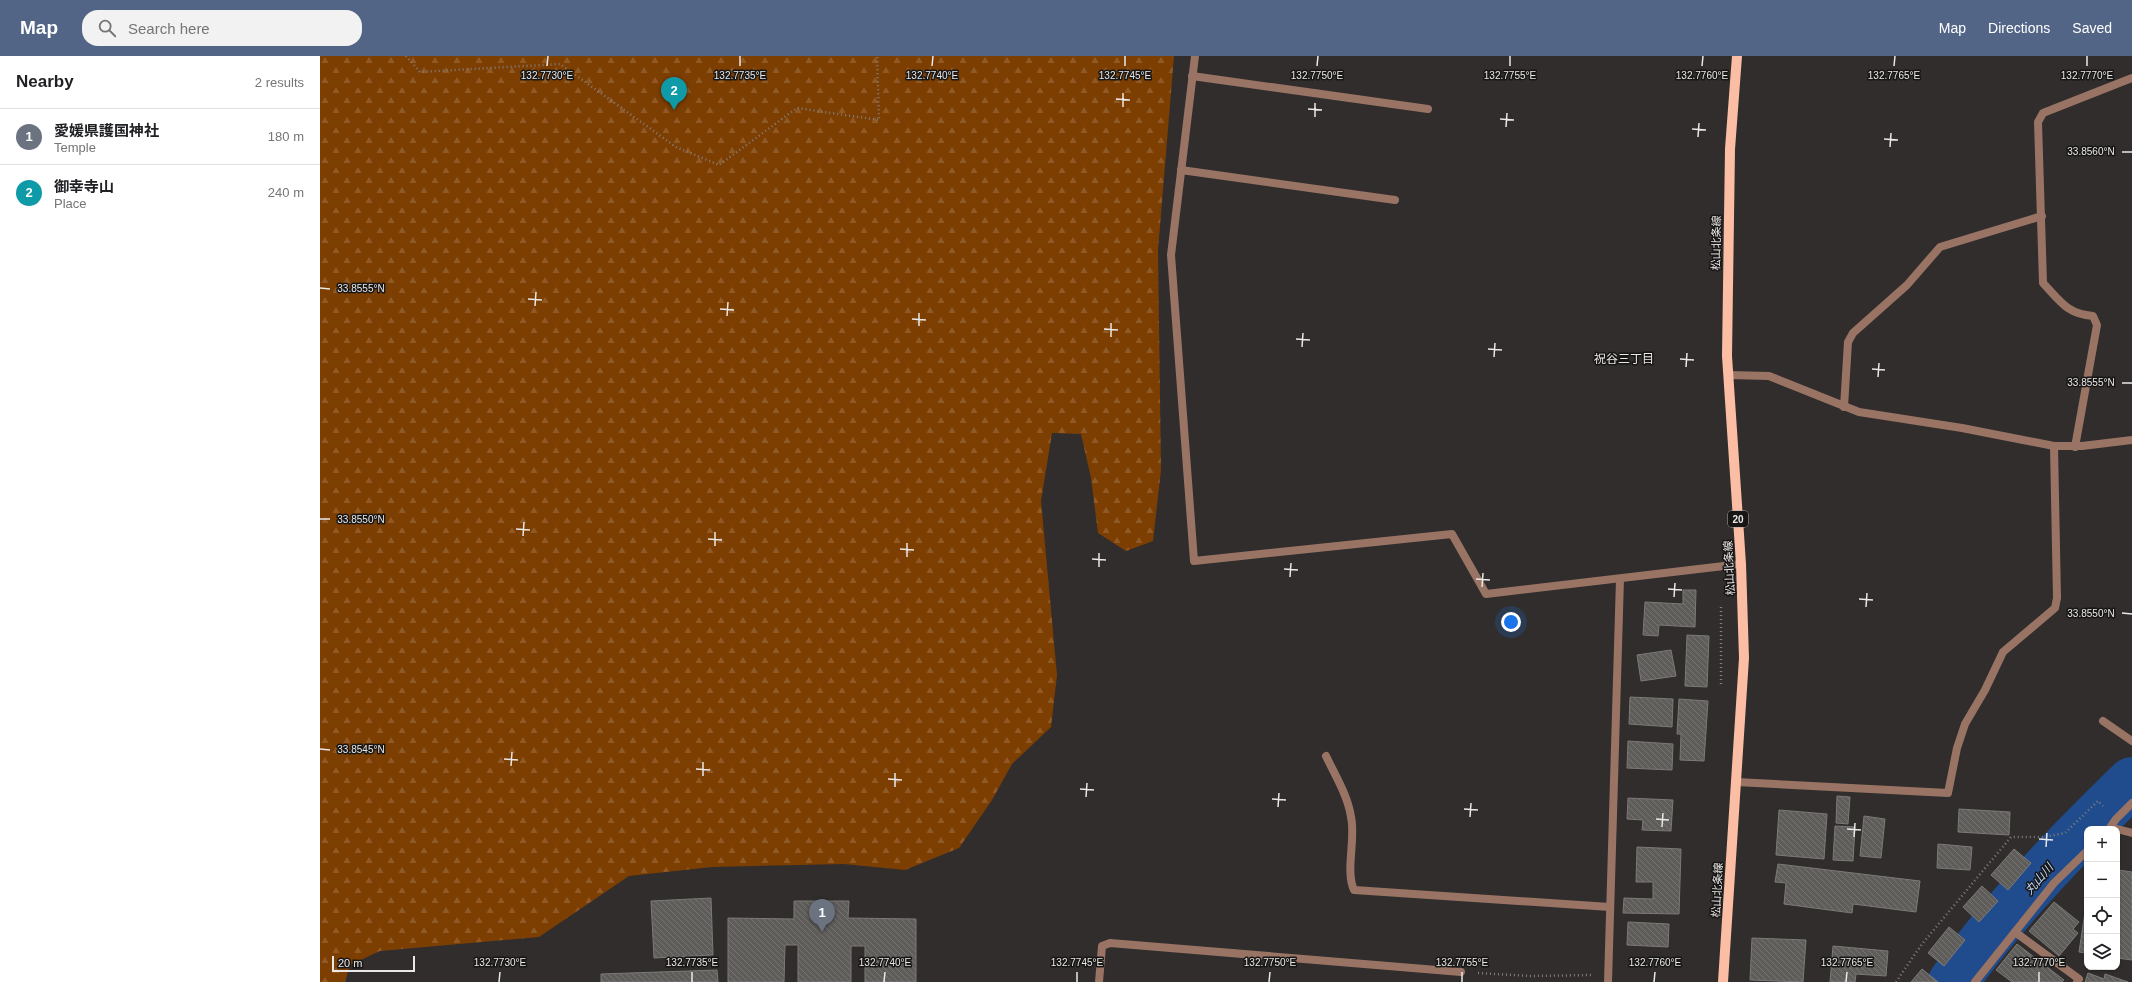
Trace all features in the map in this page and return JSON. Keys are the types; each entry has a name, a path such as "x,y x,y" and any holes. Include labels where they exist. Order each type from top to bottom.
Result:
{"main road":[{"name":"松山北条線","path":"1723,982 1744,658 1741,564 1728,375 1730,149 1737,56"}],"street":[{"path":"1195,56 1171,255 1194,561 1452,534 1486,594 1741,564"},
{"path":"1192,76 1428,109"},
{"path":"2075,446 2097,325 2093,316 2078,315 2066,309 2043,283 2038,122 2043,113 2132,78"},
{"path":"1181,170 1395,200"},
{"path":"1844,407 1848,342 1853,333 1907,285 1940,247 2042,216"},
{"path":"1728,375 1769,376 1859,412 1962,428 2054,446 2075,446 2132,440"},
{"path":"1736,782 1948,793 1957,748 1965,724 1985,690 2003,652 2055,608 2057,598 2054,446"},
{"path":"1608,979 1620,579"},
{"path":"2103,721 2132,741"},
{"path":"1326,756 1351,816 1353,843 1350,883 1354,890 1610,907"},
{"path":"2114,826 2116,819 2132,803"},
{"path":"2120,830 2132,833"},
{"path":"1975,982 2054,883 2084,854"},
{"path":"2015,932 2079,979 2077,982"},
{"path":"1099,982 1102,946 1110,944 1461,972"}],"path":[{"path":"406,56 420,72 560,64 676,147 719,165 797,108 879,120 877,56"},
{"path":"1721,605 1721,690"},
{"path":"1896,982 1922,944 2011,837 2044,837 2065,832 2098,801"},
{"path":"1461,972 1608,979"}],"green space":[{"path":"320,56 1174,56 1158,250 1161,470 1153,541 1126,551 1098,533 1091,478 1081,434 1052,433 1041,501 1057,675 1051,727 1012,764 992,800 959,848 905,870 844,864 712,867 629,876 539,937 380,951 350,965 345,982 320,982"}],"building":[{"path":"1683,590 1696,590 1695,627 1659,625 1658,636 1643,635 1645,602 1683,604"},
{"path":"1687,635 1709,636 1707,687 1685,686"},
{"path":"1671,650 1676,676 1641,681 1637,655"},
{"path":"1630,697 1673,699 1672,727 1629,724"},
{"path":"1679,699 1708,701 1704,761 1680,760 1681,734 1677,734"},
{"path":"1628,741 1673,744 1672,770 1627,768"},
{"path":"1837,796 1850,797 1848,824 1836,823"},
{"path":"1628,798 1673,800 1671,831 1642,830 1643,820 1627,819"},
{"path":"1959,809 2010,812 2009,835 1958,832"},
{"path":"1779,810 1827,814 1824,859 1776,855"},
{"path":"1864,816 1885,819 1881,858 1860,856"},
{"path":"1835,826 1855,827 1853,861 1833,860"},
{"path":"1938,844 1972,847 1970,870 1937,868"},
{"path":"1637,847 1681,849 1679,914 1623,913 1624,898 1653,899 1653,882 1636,882"},
{"path":"2014,849 2031,863 2008,890 1991,875"},
{"path":"1778,864 1920,881 1916,912 1853,904 1852,913 1784,904 1786,883 1775,882"},
{"path":"2120,870 2132,872 2132,960 2120,958"},
{"path":"1982,886 1998,901 1979,922 1963,907"},
{"path":"711,898 713,955 654,958 651,901"},
{"path":"794,901 849,901 848,918 916,919 916,982 865,982 865,946 851,946 851,982 798,982 798,945 785,945 784,982 728,982 728,918 794,919"},
{"path":"2054,902 2079,922 2073,929 2078,933 2059,956 2029,931"},
{"path":"2084,919 2084,953 2079,952"},
{"path":"1628,922 1669,924 1668,947 1627,945"},
{"path":"1949,927 1965,940 1944,966 1928,953"},
{"path":"1752,938 1806,940 1803,982 1750,980"},
{"path":"2017,944 2064,980 2062,982 2012,982 1996,970"},
{"path":"1833,946 1888,951 1886,976 1856,974 1855,982 1830,982"},
{"path":"1922,969 1938,982 1911,982"},
{"path":"717,970 718,982 601,982 601,974"},
{"path":"2088,973 2104,979 2105,974 2128,982 2085,982"}],"waterway":[{"name":"丸山川","path":"1953,982 1994,929 2038,878 2084,829 2132,782"}],"place":[{"name":"御幸寺山","path":"674,110"},
{"name":"愛媛県護国神社","path":"822,932"}],"district":[{"name":"祝谷三丁目","path":"1624,359"}]}
